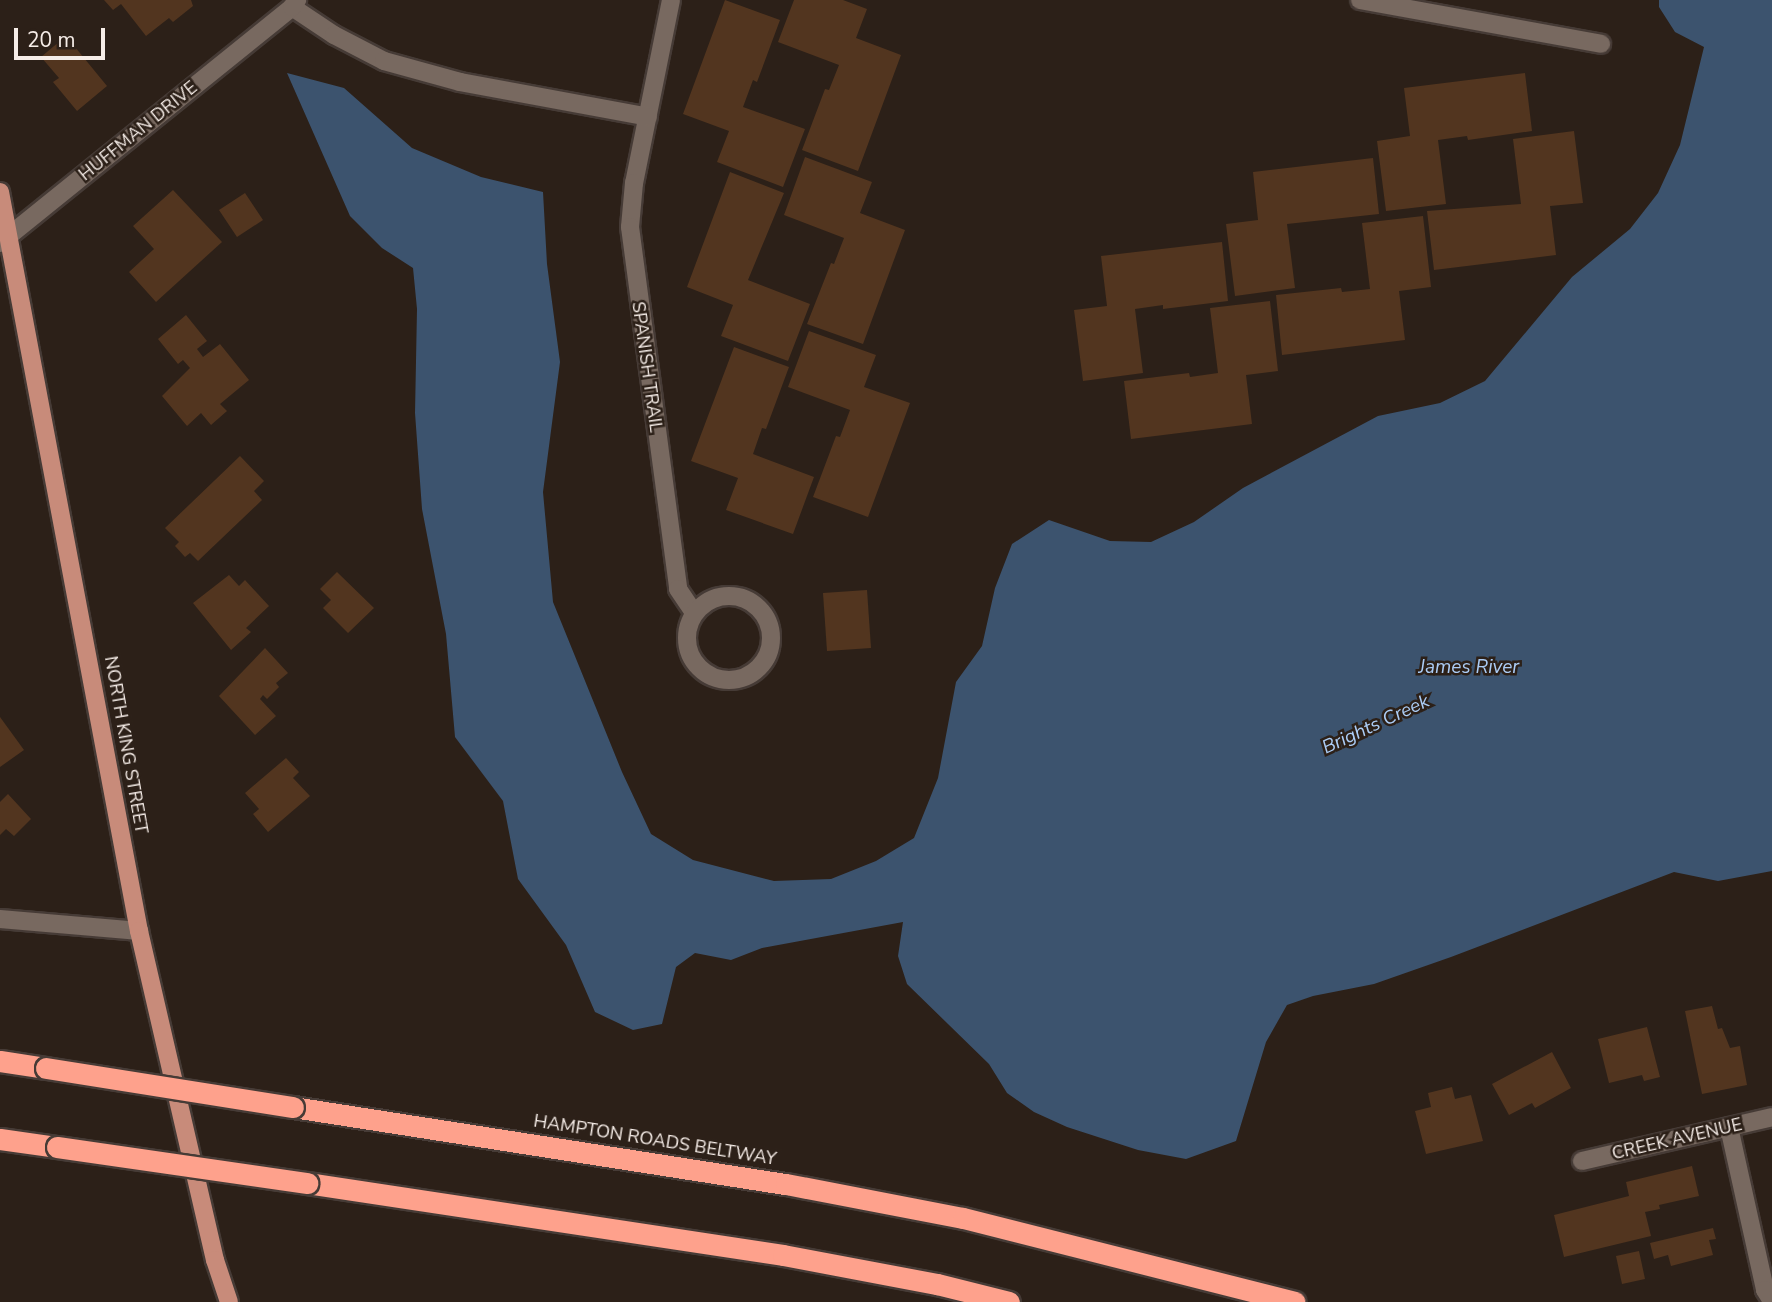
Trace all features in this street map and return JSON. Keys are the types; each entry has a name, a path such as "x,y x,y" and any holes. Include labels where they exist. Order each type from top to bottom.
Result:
{"highway":[{"name":"HAMPTON ROADS BELTWAY","path":"0,1061 786,1184 963,1218 1296,1302"},
{"path":"0,1139 783,1255 937,1284 1009,1302"}],"main road":[{"name":"NORTH KING STREET","path":"0,192 5,239 139,932 215,1259 229,1302"}],"street":[{"name":"SPANISH TRAIL","path":"671,0 634,183 630,227 678,589 694,613"},
{"path":"1360,0 1601,44"},
{"path":"295,3 334,35 384,61 460,82 648,117"},
{"name":"HUFFMAN DRIVE","path":"5,239 295,3"},
{"path":"731,596 757,607 766,618 771,631 771,645 766,659 745,678 731,681 705,674 688,652 688,625 694,613 717,597 731,596"},
{"path":"0,919 139,932"},
{"name":"CREEK AVENUE","path":"1582,1161 1772,1117"},
{"path":"1729,1127 1765,1290 1772,1301"}],"water":[{"name":"James River","path":"1659,0 1772,0 1772,871 1718,881 1674,872 1374,984 1313,996 1287,1005 1266,1042 1236,1141 1186,1159 1138,1150 1067,1127 1034,1112 1007,1093 989,1064 907,984 898,956 903,922 762,948 731,960 695,953 676,967 662,1024 633,1030 595,1012 566,945 518,879 503,801 455,737 446,634 422,509 415,413 417,309 413,268 382,248 350,216 287,73 344,88 412,148 481,177 543,192 547,264 560,362 543,492 553,602 622,772 651,834 693,860 774,881 831,879 876,861 914,838 938,778 956,682 982,646 995,588 1012,544 1049,520 1110,541 1151,542 1194,522 1243,488 1378,416 1440,403 1485,381 1572,277 1630,229 1658,193 1680,145 1704,47 1675,32 1659,7"}],"building":[{"path":"104,0 191,0 193,6 173,22 169,18 146,36 121,4 113,10"},
{"path":"725,0 780,20 757,82 753,80 743,107 805,129 783,187 717,162 729,131 683,114"},
{"path":"794,0 843,0 867,9 856,38 901,55 858,171 802,150 825,89 829,90 839,65 778,42"},
{"path":"66,36 107,86 77,111 53,82 59,78 41,57"},
{"path":"1525,73 1532,131 1468,140 1467,136 1438,140 1446,204 1386,211 1377,141 1410,136 1404,88"},
{"path":"1574,131 1583,203 1550,206 1556,255 1434,270 1427,211 1521,204 1513,139"},
{"path":"805,157 872,182 860,213 905,230 863,344 807,324 844,238 784,215"},
{"path":"1373,158 1379,214 1287,224 1295,288 1235,296 1226,224 1258,220 1253,172"},
{"path":"730,172 784,193 748,280 810,304 788,361 721,336 733,305 687,287"},
{"path":"173,190 222,242 156,302 129,272 154,249 133,226"},
{"path":"245,193 263,220 237,237 219,210"},
{"path":"1423,216 1431,287 1399,291 1405,340 1282,355 1276,295 1341,288 1342,292 1370,289 1362,223"},
{"path":"1222,242 1228,301 1163,309 1163,305 1135,309 1143,373 1083,381 1074,310 1107,306 1101,256"},
{"path":"1270,301 1278,371 1246,375 1252,424 1131,439 1124,381 1189,373 1190,377 1218,373 1210,308"},
{"path":"186,315 207,341 197,349 203,357 220,344 249,380 220,404 227,411 211,425 201,413 187,426 162,396 190,368 183,360 178,364 158,339"},
{"path":"809,331 876,355 864,387 910,403 868,517 813,497 836,436 840,437 850,410 788,387"},
{"path":"734,347 789,367 766,429 762,428 753,454 814,477 793,534 726,510 738,478 691,461"},
{"path":"240,456 264,481 254,491 262,500 198,561 190,553 185,557 175,546 179,542 165,528"},
{"path":"337,572 374,608 348,633 323,608 331,600 320,589"},
{"path":"229,575 239,586 245,580 269,606 246,628 251,632 231,650 193,603"},
{"path":"867,590 871,648 827,651 823,593"},
{"path":"265,648 288,673 276,683 279,687 267,699 263,695 260,699 276,716 255,735 219,696"},
{"path":"0,717 24,750 0,767"},
{"path":"286,758 299,772 293,778 310,796 268,832 253,814 259,809 245,793"},
{"path":"8,794 31,819 14,836 6,829 0,835 0,802"},
{"path":"1712,1006 1718,1029 1722,1028 1730,1048 1740,1046 1747,1085 1702,1094 1685,1011"},
{"path":"1647,1027 1660,1077 1644,1081 1642,1075 1609,1083 1598,1039"},
{"path":"1552,1052 1571,1088 1535,1108 1532,1103 1509,1115 1492,1084"},
{"path":"1452,1087 1455,1099 1471,1095 1483,1141 1426,1154 1415,1111 1431,1107 1428,1093"},
{"path":"1692,1166 1699,1196 1659,1205 1660,1209 1645,1212 1651,1236 1564,1257 1554,1215 1629,1196 1626,1182"},
{"path":"1713,1228 1716,1239 1709,1240 1713,1255 1671,1266 1668,1255 1654,1259 1650,1243"},
{"path":"1639,1251 1645,1279 1622,1284 1616,1256"}],"water label":[{"name":"Brights Creek","path":"1376,725"}]}
